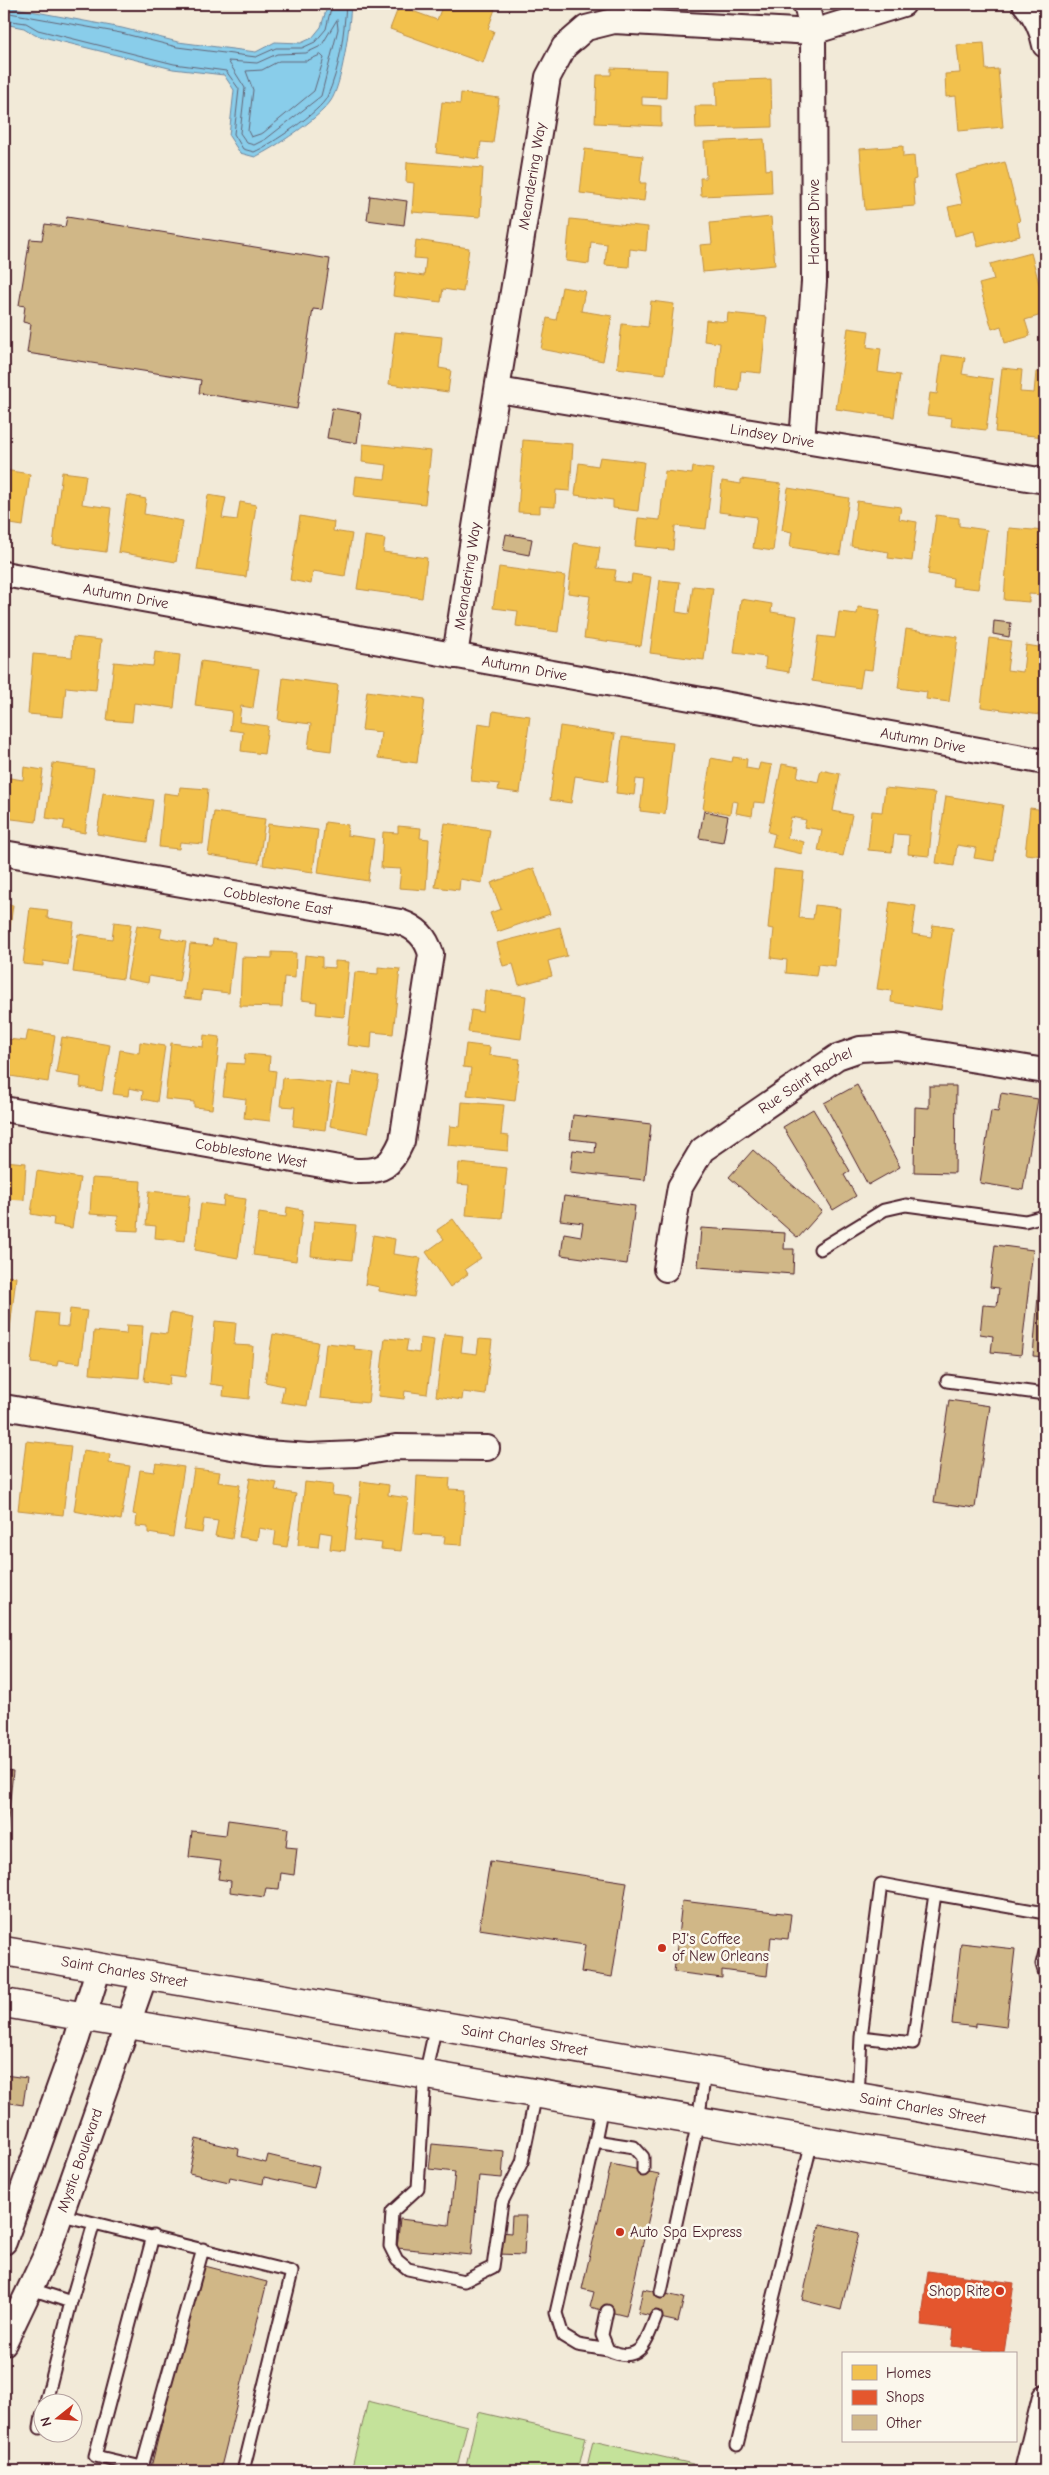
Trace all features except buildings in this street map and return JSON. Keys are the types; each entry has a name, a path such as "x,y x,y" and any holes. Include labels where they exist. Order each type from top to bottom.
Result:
{"street":[{"name":"Harvest Drive","path":"802,441 814,282 813,32 806,4"},
{"name":"Meandering Way","path":"455,656 481,480 498,390 548,77 564,47 586,28 614,21 813,32 903,4"},
{"path":"1025,4 1036,19 1045,45"},
{"name":"Lindsey Drive","path":"498,390 1045,481"},
{"name":"Autumn Drive","path":"4,574 1045,762"},
{"name":"Cobblestone East","path":"4,853 390,920 411,926 421,934 431,954 415,1058"},
{"name":"Rue Saint Rachel","path":"666,1268 680,1187 702,1150 837,1057 860,1049 895,1047 1045,1071"},
{"name":"Cobblestone West","path":"4,1109 346,1169 373,1171 384,1167 395,1158 402,1141 415,1058"},
{"path":"4,1406 266,1453 308,1456 356,1454 396,1447 487,1448"},
{"name":"Saint Charles Street","path":"4,1951 1045,2129"},
{"path":"4,2242 84,2017 99,1967"},
{"name":"Mystic Boulevard","path":"4,2343 31,2289 62,2215 146,1975"},
{"path":"4,2004 1045,2181"},
{"path":"1027,2471 1045,2397"}],"lane":[{"path":"820,1249 884,1210 906,1205 1025,1220 1045,1216"},
{"path":"947,1381 1045,1394"},
{"path":"858,2098 861,2037 882,1884 1045,1913"},
{"path":"861,2037 913,2043 935,1894"},
{"path":"1045,1952 1042,1964 1045,1974"},
{"path":"436,2025 425,2076 418,2188 392,2212 390,2246 397,2260 408,2269 426,2275 464,2280 493,2267 493,2251 502,2202 522,2162 536,2094"},
{"path":"661,2292 698,2122 705,2072"},
{"path":"602,2106 556,2313 563,2336 578,2345 608,2350 617,2354 631,2354 645,2344 656,2317"},
{"path":"595,2141 634,2147 643,2157 642,2170"},
{"path":"737,2445 812,2141"},
{"path":"62,2215 153,2236 292,2272 243,2471"},
{"path":"48,2392 71,2302 94,2223"},
{"path":"153,2236 95,2456 142,2467 203,2249"},
{"path":"31,2289 71,2302"},
{"path":"607,2311 602,2335 608,2350"}],"green space":[{"path":"368,2401 467,2426 456,2471 351,2471"},
{"path":"478,2412 586,2437 578,2471 465,2471"},
{"path":"593,2441 693,2464 691,2471 586,2471"}],"water":[{"path":"328,4 351,4 345,55 334,94 330,102 316,117 284,140 255,157 240,153 229,136 234,90 224,75 173,69 35,35 24,28 4,24 4,6 122,28 178,42 256,52 275,42 301,43 312,38 321,27"}],"place":[{"name":"PJ's Coffee of New Orleans","path":"662,1948"},
{"name":"Auto Spa Express","path":"620,2232"},
{"name":"Shop Rite","path":"1000,2291"}]}
